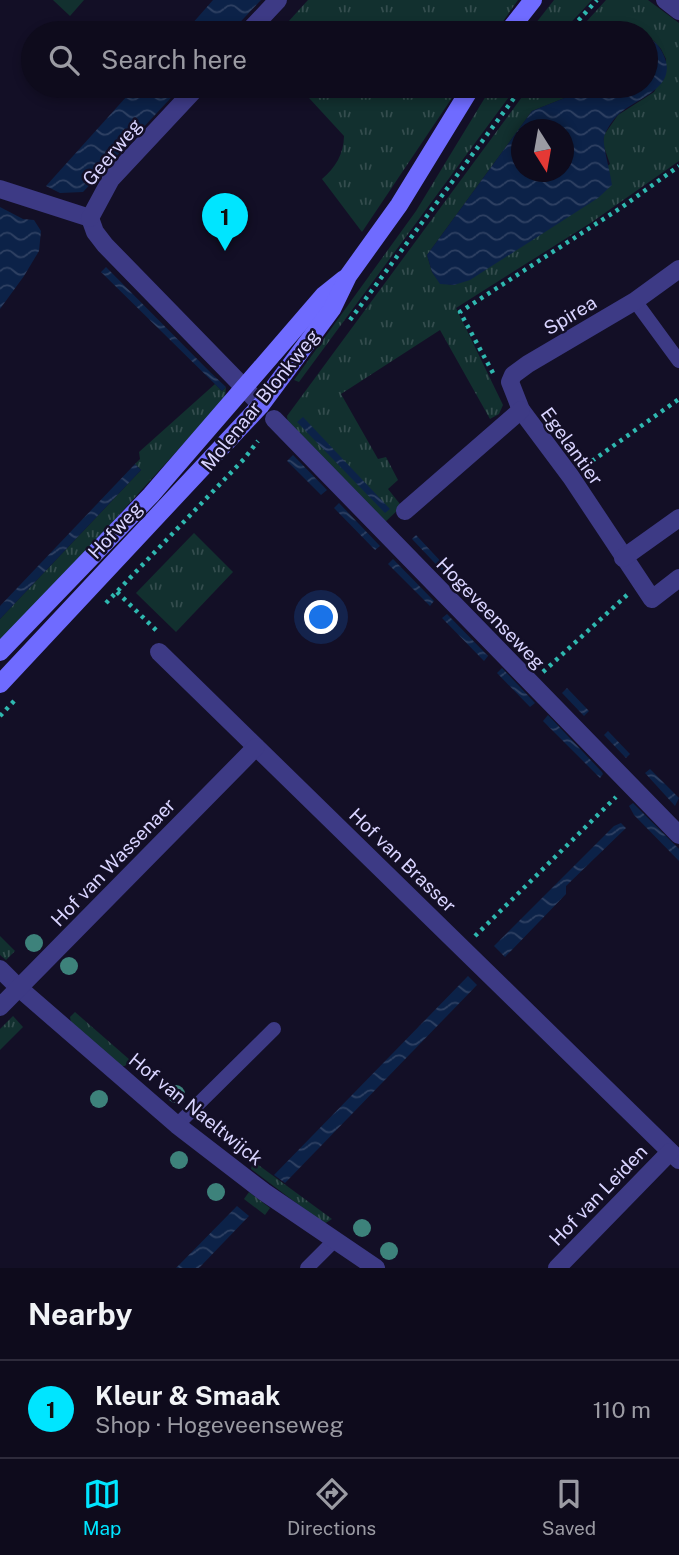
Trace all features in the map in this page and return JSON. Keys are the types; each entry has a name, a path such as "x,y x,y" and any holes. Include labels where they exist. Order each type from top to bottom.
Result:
{"main road":[{"path":"516,21 533,0"},
{"name":"Molenaar Blonkweg","path":"261,405 332,309 348,276 399,205 465,98"},
{"name":"Molenaar Blonkweg","path":"244,390 324,295 348,276"},
{"name":"Hofweg","path":"0,652 151,495 244,390"},
{"name":"Hofweg","path":"0,684 261,405"}],"street":[{"path":"258,21 278,0"},
{"path":"665,0 679,11"},
{"name":"Geerweg","path":"90,218 111,179 187,98"},
{"path":"0,189 90,218 95,232 105,245 261,405"},
{"name":"Spirea","path":"510,382 513,375 528,364 635,301 679,269"},
{"path":"510,382 521,410"},
{"name":"Egelantier","path":"405,511 521,410 570,477 652,599 679,578"},
{"name":"Hogeveenseweg","path":"274,419 679,835"},
{"path":"623,558 679,518"},
{"name":"Hof van Brasser","path":"159,652 675,1156"},
{"name":"Hof van Wassenaer","path":"0,1007 256,747"},
{"name":"Hof van Naeltwijck","path":"0,969 177,1125 264,1192 376,1268"},
{"name":"Hof van Leiden","path":"556,1268 675,1156"}],"lane":[{"path":"635,301 679,360"},
{"path":"177,1125 274,1029"},
{"path":"307,1268 335,1240"}],"path":[{"path":"578,21 597,0"},
{"name":"Molenaar Blonkweg","path":"347,325 514,98"},
{"path":"510,382 495,377 460,312 622,207 679,166"},
{"path":"570,477 679,399"},
{"name":"Molenaar Blonkweg","path":"99,611 244,459 274,419"},
{"path":"531,684 640,582"},
{"path":"117,592 169,642 159,652"},
{"path":"0,716 18,697"},
{"path":"463,947 629,785"}],"green space":[{"path":"53,0 84,0 70,16"},
{"path":"308,0 518,0 503,21 289,21"},
{"path":"554,0 592,0 572,21 537,21"},
{"path":"606,0 648,0 679,23 679,161 592,222 456,308 503,405 499,414 490,419 440,330 341,394 378,459 386,457 398,480 388,489 400,504 399,509 384,523 288,424 287,416 521,98 564,98 532,111 526,119 511,119 511,140 427,255 432,272 440,283 454,285 610,164 603,144 604,135 618,115 645,98 658,98 658,84 666,69 666,59 658,46 658,21 587,21"},
{"path":"309,98 452,98 362,232 322,179 338,160 344,136"},
{"path":"485,98 508,98 299,382 294,380 416,211"},
{"path":"215,384 222,391 226,387 225,398 0,646 0,619 141,470 135,464 140,459 139,452"},
{"path":"194,533 233,572 176,632 136,593"},
{"path":"0,936 15,951 6,960 0,955"},
{"path":"75,1012 130,1060 125,1066 121,1066 71,1022 70,1017"},
{"path":"13,1016 23,1027 0,1050 0,1029"},
{"path":"253,1161 332,1219 324,1224 251,1169"},
{"path":"249,1192 270,1208 265,1215 244,1199"}],"water":[{"path":"213,0 261,0 241,21 195,21"},
{"path":"658,46 667,67 658,87"},
{"path":"125,98 171,98 83,192 60,193 46,186"},
{"path":"564,98 643,98 619,114 606,131 604,146 612,185 598,198 470,280 454,285 440,284 432,272 427,255 511,140 511,182 574,182 574,119 526,119 532,111"},
{"path":"0,207 23,219 34,220 41,231 39,251 0,309"},
{"path":"106,267 226,387 222,391 101,272"},
{"path":"303,417 390,509 385,513 297,422"},
{"path":"293,455 327,490 321,495 287,461"},
{"path":"135,464 141,470 0,619 0,606"},
{"path":"339,503 380,546 375,550 334,508"},
{"path":"416,535 491,615 487,618 412,539"},
{"path":"393,559 434,601 430,606 388,564"},
{"path":"447,614 488,656 484,661 442,618"},
{"path":"507,626 531,651 526,656 502,631"},
{"path":"502,668 535,703 530,707 497,673"},
{"path":"567,688 589,711 584,716 562,693"},
{"path":"548,715 602,772 600,778 543,721"},
{"path":"608,731 630,754 626,758 604,735"},
{"path":"650,769 679,798 675,806 645,773"},
{"path":"633,803 679,849 679,861 634,815 629,806"},
{"path":"621,823 626,828 566,886 566,894 505,957 494,946 614,826"},
{"path":"468,976 477,985 285,1183 274,1175"},
{"path":"237,1206 249,1216 199,1268 176,1268"}],"place":[{"name":"Kleur & Smaak","path":"225,251"}]}
